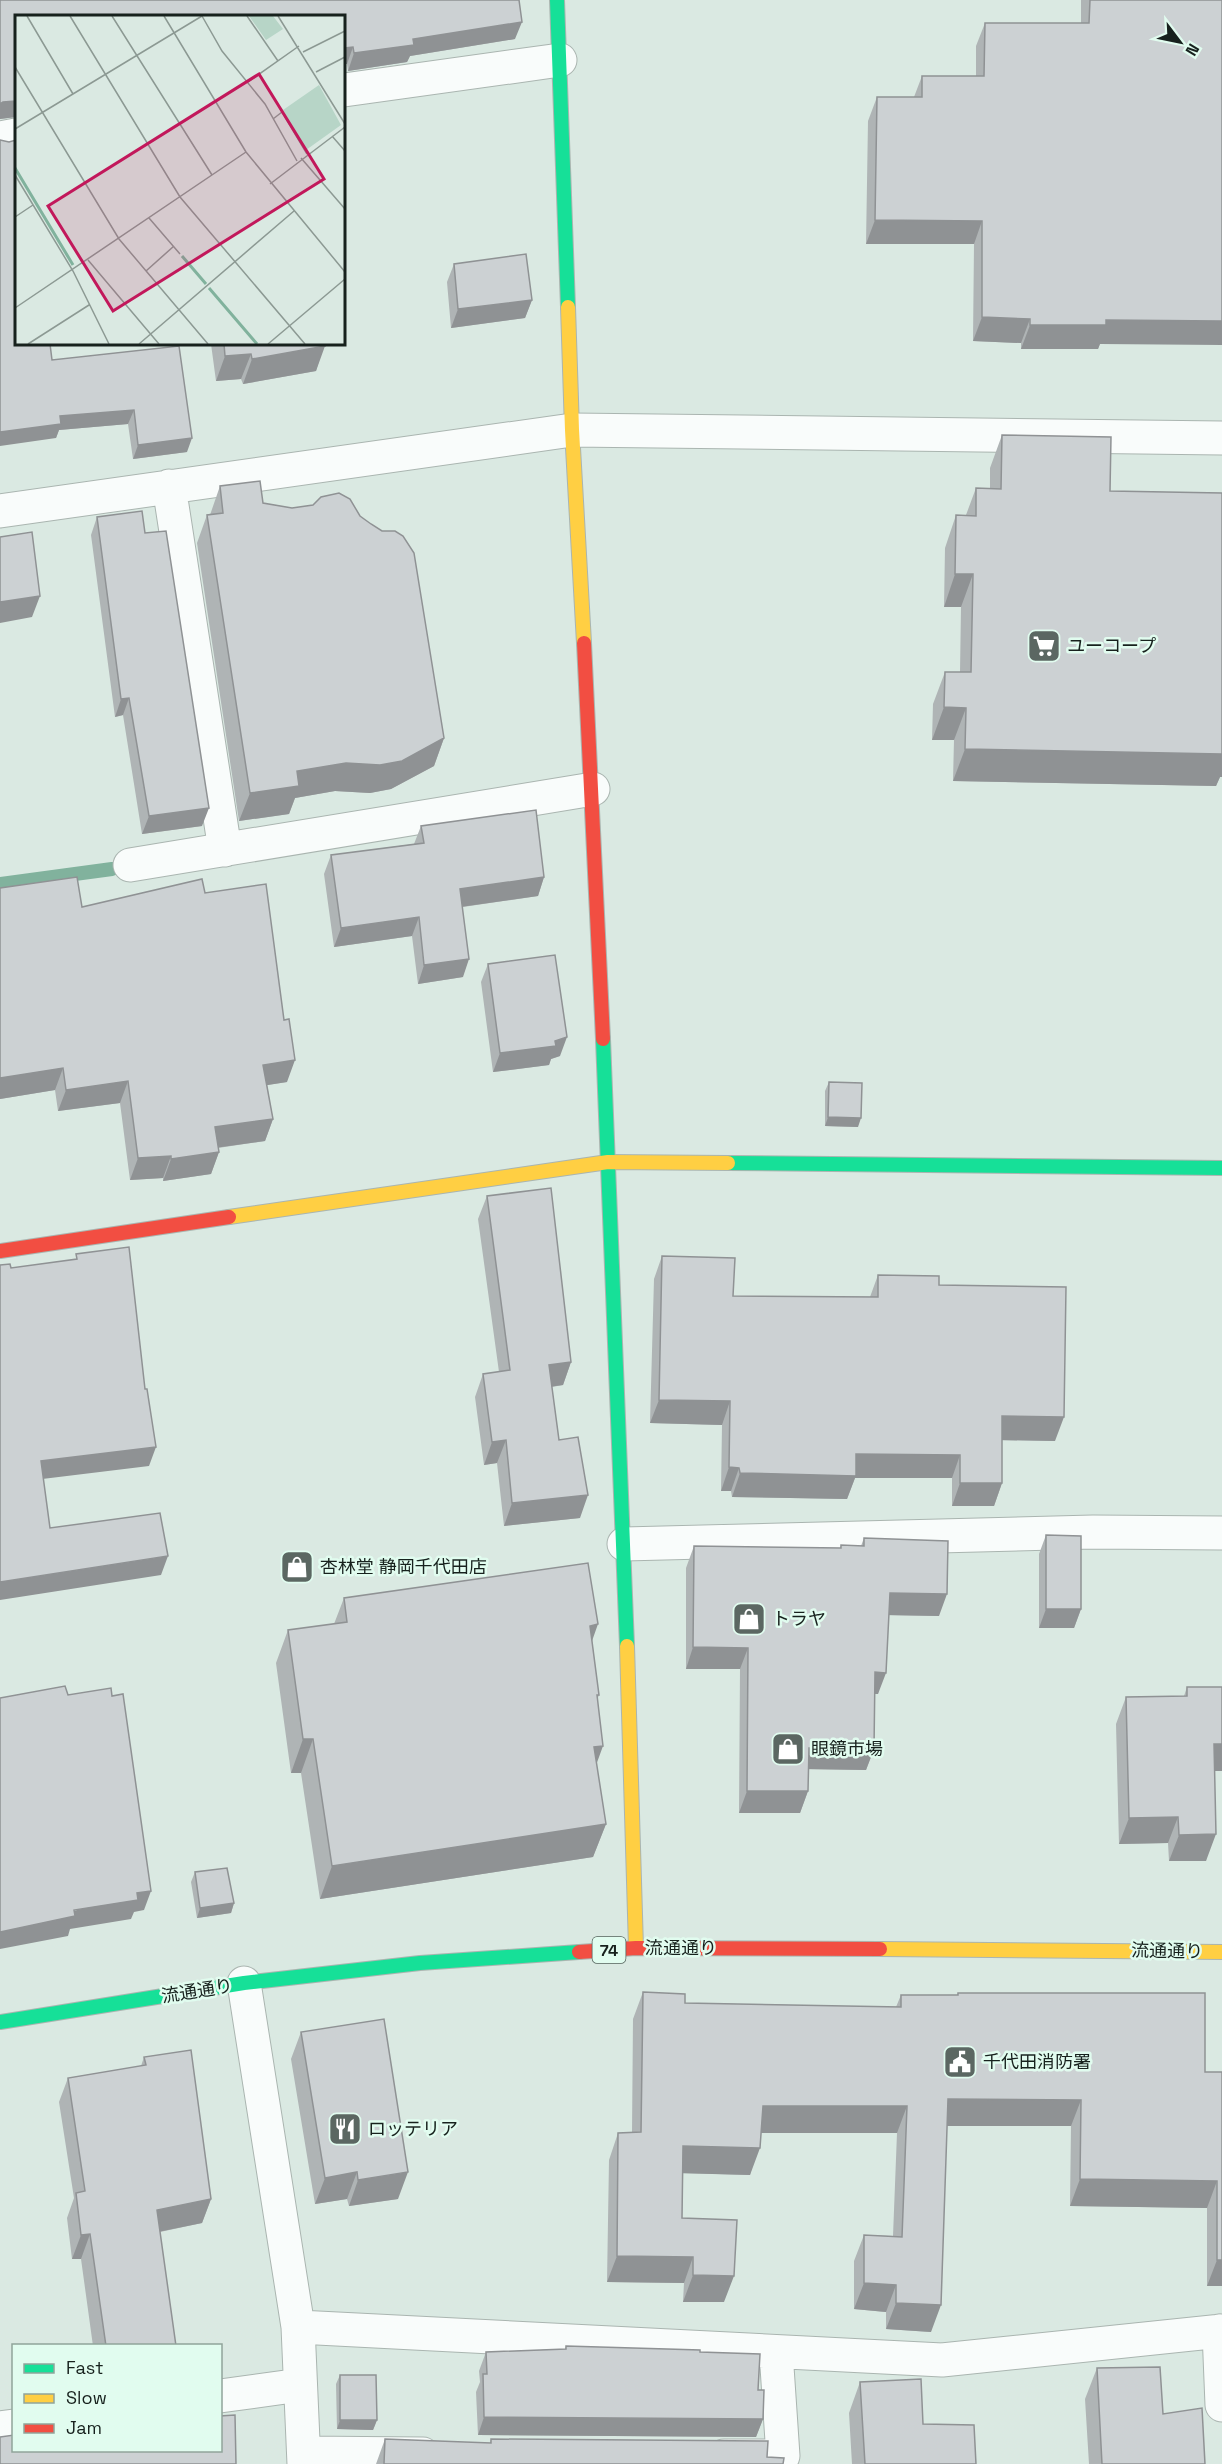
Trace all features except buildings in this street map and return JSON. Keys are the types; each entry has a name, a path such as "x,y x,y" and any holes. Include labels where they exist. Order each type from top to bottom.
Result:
{"street":[{"path":"557,0 572,430 593,789 624,1544 636,1948"},
{"path":"345,90 560,60"},
{"path":"0,138 15,135"},
{"path":"0,511 572,430 1222,438"},
{"path":"169,486 225,850"},
{"path":"130,865 593,789"},
{"path":"0,1251 608,1162 1222,1168"},
{"path":"624,1544 1093,1532 1222,1533"},
{"name":"流通通り","path":"0,2022 244,1983 420,1963 636,1948 1081,1949 1222,1952"},
{"path":"244,1983 298,2327 304,2459 447,2454"},
{"path":"298,2327 942,2360 1221,2331 1222,2405"},
{"path":"699,2456 783,2456 776,2352"},
{"path":"222,2396 300,2385"}],"waterway":[{"path":"0,884 112,869"}],"traffic: fast":[{"path":"557,0 568,307"},
{"path":"603,1039 627,1646"},
{"path":"728,1163 1222,1168"},
{"path":"0,2022 244,1983 420,1963 579,1952"}],"traffic: slow":[{"path":"568,307 572,430 584,643"},
{"path":"229,1217 608,1162 728,1163"},
{"path":"627,1646 636,1948"},
{"path":"880,1949 1222,1952"}],"traffic: jam":[{"path":"584,643 603,1039"},
{"path":"0,1251 229,1217"},
{"path":"579,1952 636,1948 880,1949"}],"place":[{"name":"ユーコープ","path":"1044,646"},
{"name":"杏林堂 静岡千代田店","path":"297,1567"},
{"name":"トラヤ","path":"749,1619"},
{"name":"眼鏡市場","path":"788,1749"},
{"name":"千代田消防署","path":"960,2062"},
{"name":"ロッテリア","path":"345,2129"}]}
